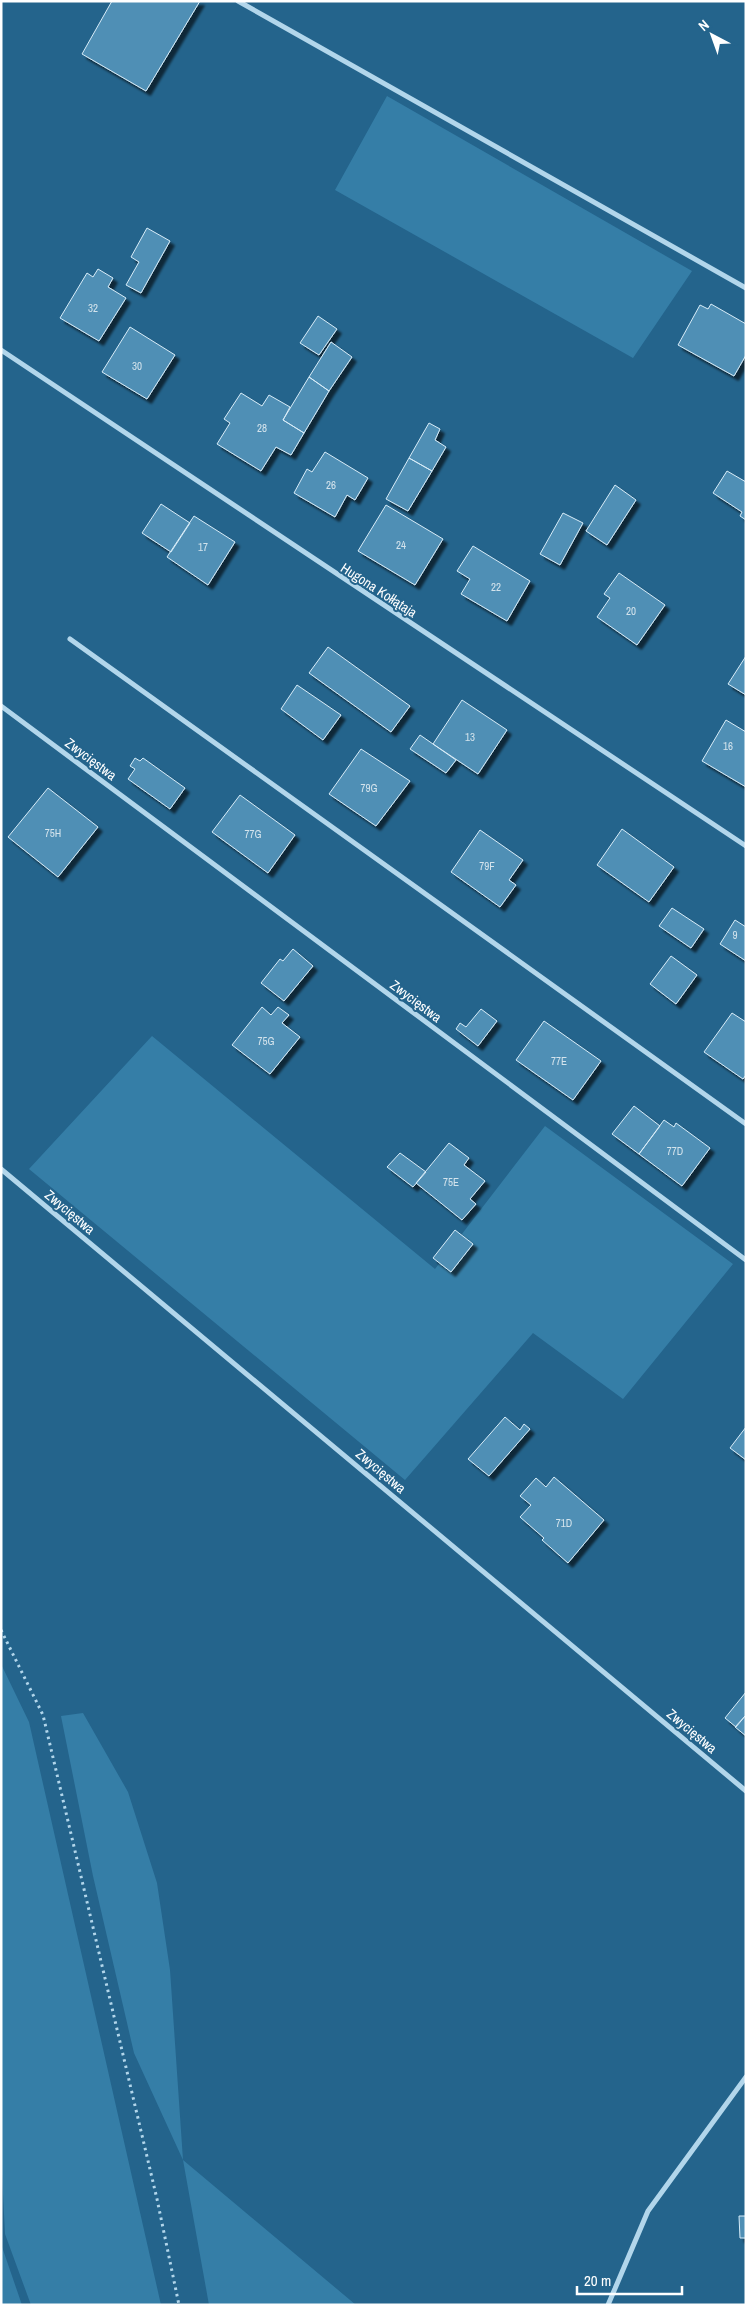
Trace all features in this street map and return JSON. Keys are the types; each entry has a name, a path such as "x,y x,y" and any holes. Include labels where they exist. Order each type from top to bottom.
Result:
{"street":[{"path":"238,1 746,288"},
{"name":"Hugona Kołłątaja","path":"1,350 746,846"},
{"path":"70,639 746,1124"},
{"name":"Zwycięstwa","path":"1,706 746,1260"},
{"name":"Zwycięstwa","path":"1,1170 746,1791"},
{"path":"608,2305 648,2211 746,2077"}],"path":[{"path":"1,1630 43,1715 157,2199 179,2305"}],"shaded area":[{"path":"387,96 692,271 633,358 335,190"},
{"path":"152,1036 435,1269 545,1126 733,1264 623,1399 533,1333 405,1480 29,1169"},
{"path":"1,1664 29,1722 161,2305 31,2305 5,2234 1,2154"},
{"path":"83,1713 128,1792 157,1883 170,1970 183,2160 134,2053 93,1876 61,1716"},
{"path":"183,2160 356,2305 209,2305"},
{"path":"1,2244 22,2305 1,2305"}],"building":[{"path":"112,1 200,1 146,91 82,54"},
{"path":"147,228 170,241 141,293 126,285 139,262 131,257"},
{"path":"98,269 113,278 108,287 126,298 99,341 60,318 87,273 93,277"},
{"path":"711,304 746,324 746,355 734,376 678,345 700,305 708,309"},
{"path":"318,316 337,329 319,355 300,343"},
{"path":"130,327 175,355 147,399 102,372"},
{"path":"331,342 352,357 329,391 309,377"},
{"path":"309,377 329,391 304,433 283,420"},
{"path":"241,393 262,406 269,395 290,407 283,420 304,433 291,455 276,447 261,471 217,444 230,423 224,419"},
{"path":"429,423 440,429 435,440 446,447 432,471 409,458"},
{"path":"325,452 368,478 355,500 347,495 335,517 294,493 307,469 312,472"},
{"path":"409,458 432,471 408,511 386,499"},
{"path":"727,471 746,482 746,520 740,516 742,512 713,493"},
{"path":"615,485 636,500 607,545 586,531"},
{"path":"161,504 190,523 171,552 142,533"},
{"path":"386,505 443,539 415,585 358,551"},
{"path":"563,513 583,523 560,565 540,554"},
{"path":"194,516 235,542 208,585 167,557"},
{"path":"473,546 530,581 507,621 461,594 470,579 457,571"},
{"path":"619,573 665,605 637,645 597,617 610,598 604,594"},
{"path":"328,647 410,706 391,732 309,673"},
{"path":"746,656 746,695 728,684"},
{"path":"297,685 341,715 323,740 281,709"},
{"path":"462,700 507,730 478,774 433,744"},
{"path":"726,720 746,732 746,787 702,761"},
{"path":"420,735 456,760 446,773 410,749"},
{"path":"361,749 410,781 376,826 329,794"},
{"path":"135,758 140,761 143,758 185,788 170,809 128,779 135,769 130,766"},
{"path":"48,788 98,827 58,877 8,837"},
{"path":"240,795 295,835 268,873 212,832"},
{"path":"622,829 674,867 649,902 597,865"},
{"path":"480,830 523,860 509,880 516,885 500,907 451,872"},
{"path":"672,908 704,929 691,948 659,926"},
{"path":"735,920 746,927 746,961 720,944"},
{"path":"293,949 313,966 284,1001 261,983 280,959 283,961"},
{"path":"671,956 697,975 676,1004 650,984"},
{"path":"262,1007 271,1015 278,1007 289,1015 282,1023 300,1037 270,1074 232,1045"},
{"path":"481,1009 497,1021 478,1046 456,1029 460,1023 466,1027"},
{"path":"732,1013 746,1022 746,1075 743,1079 704,1052"},
{"path":"544,1021 601,1061 573,1100 516,1060"},
{"path":"634,1106 660,1126 639,1154 612,1134"},
{"path":"664,1120 674,1127 676,1123 710,1148 682,1186 639,1154"},
{"path":"449,1143 469,1158 464,1165 485,1181 470,1199 476,1204 462,1220 416,1183"},
{"path":"400,1153 426,1172 413,1187 387,1167"},
{"path":"455,1230 473,1244 451,1272 433,1258"},
{"path":"505,1417 520,1430 524,1424 530,1429 489,1476 468,1459"},
{"path":"746,1427 746,1460 730,1448"},
{"path":"554,1477 604,1520 568,1563 520,1517 531,1505 520,1496 536,1478 546,1487"},
{"path":"746,1692 746,1715 736,1727 725,1718"},
{"path":"746,1715 746,1736 735,1727"},
{"path":"739,2216 746,2216 746,2238 740,2238"}]}
